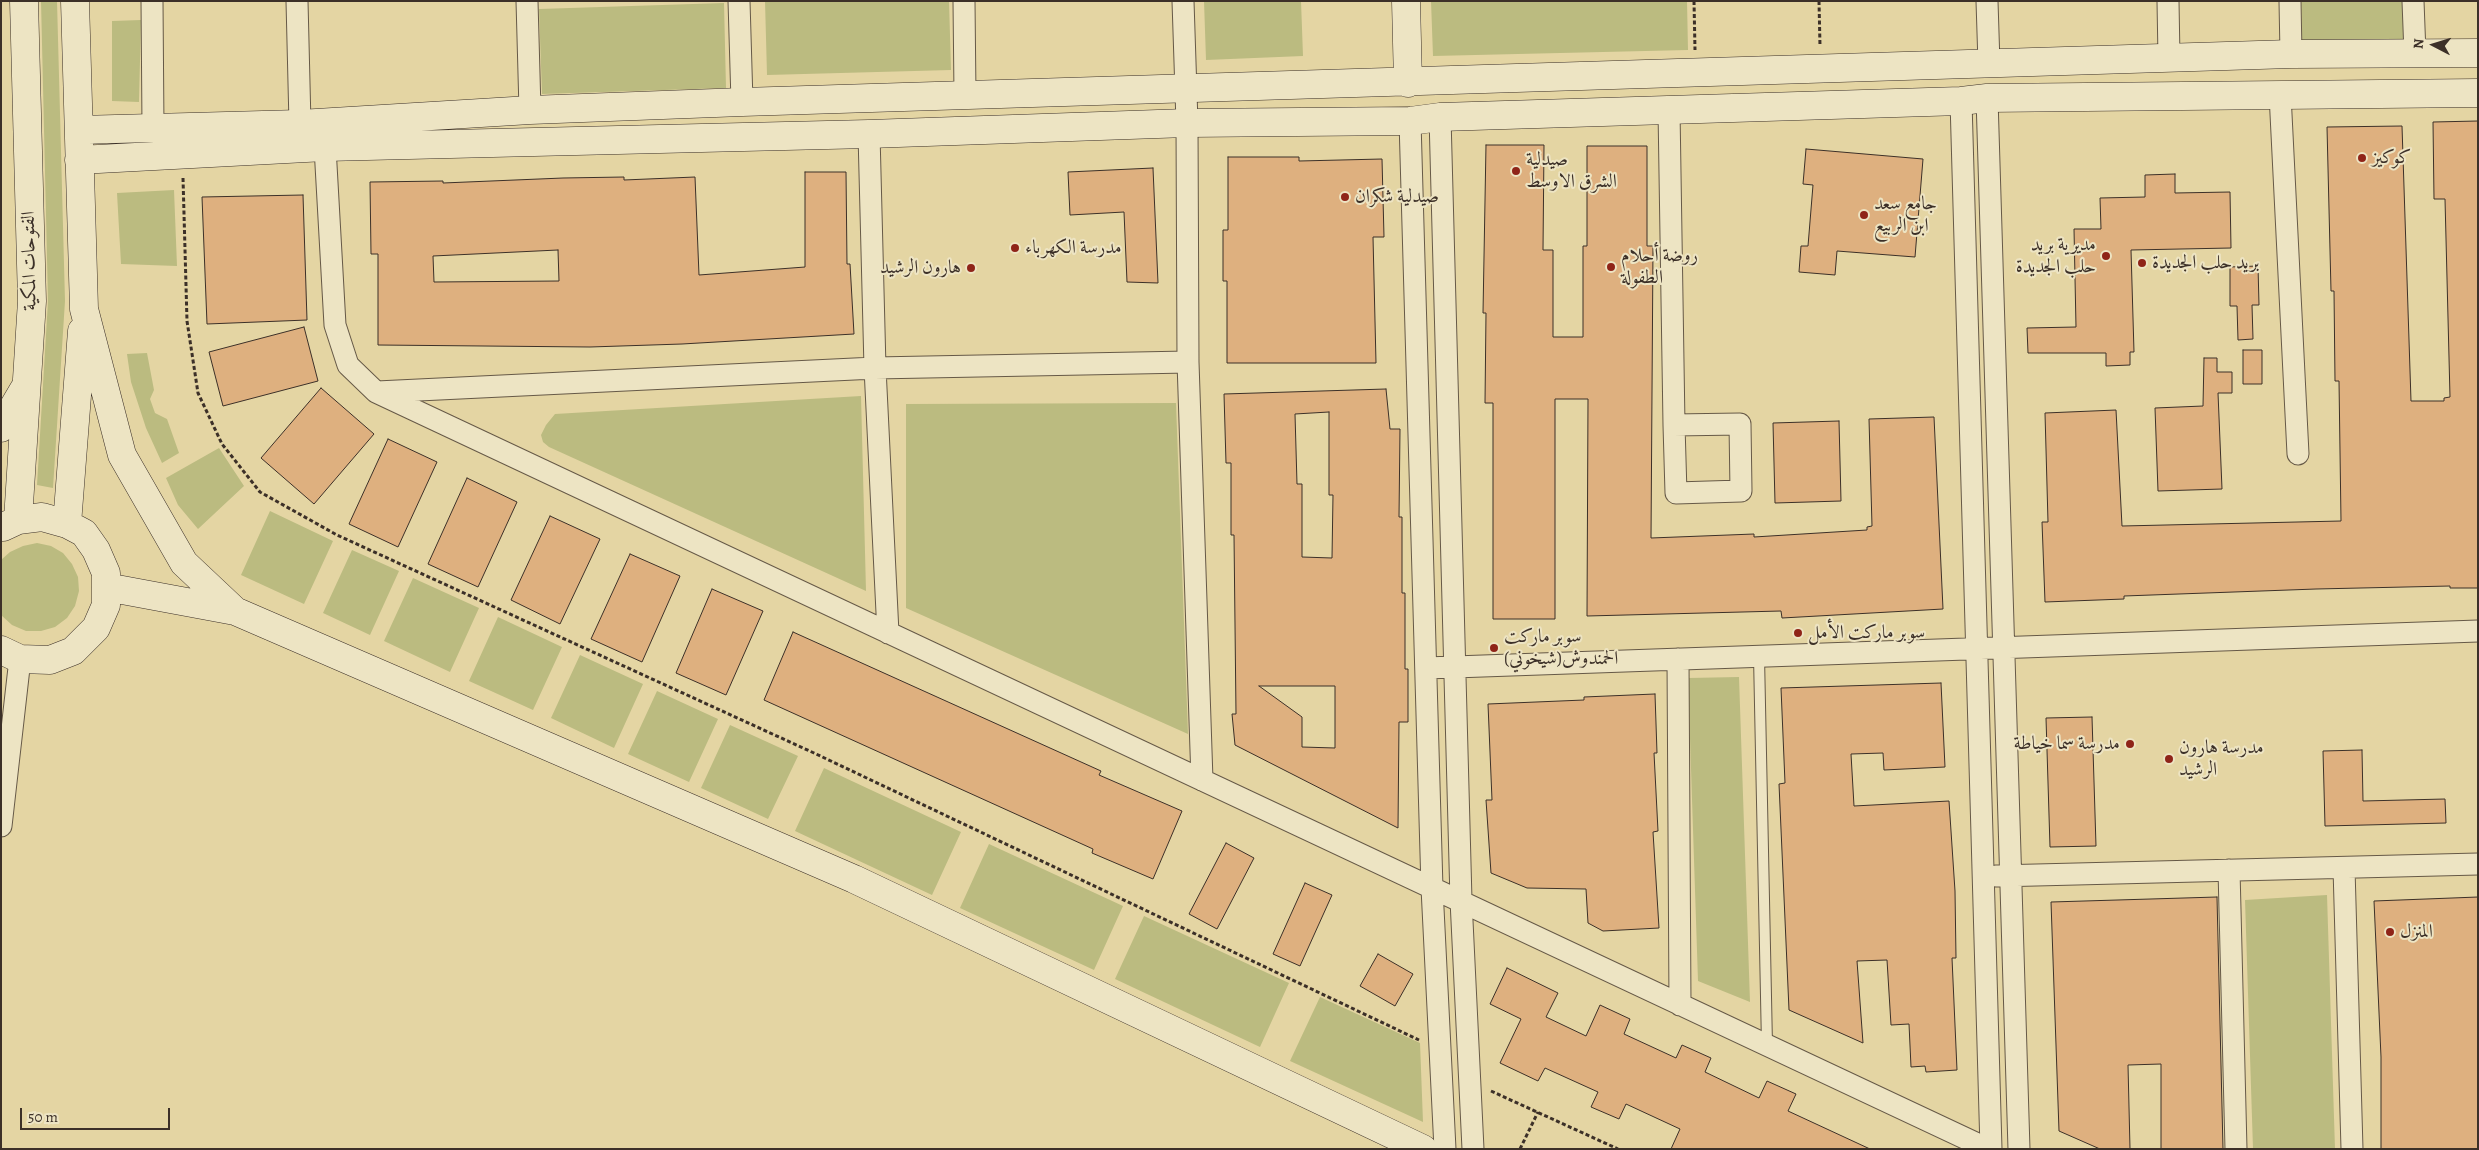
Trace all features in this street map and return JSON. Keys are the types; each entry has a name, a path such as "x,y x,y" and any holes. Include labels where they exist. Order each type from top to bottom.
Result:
{"street":[{"name":"الفتوحات المكية","path":"9,524 28,383 32,300 24,1"},
{"path":"67,524 84,309 75,1"},
{"path":"152,1 153,128"},
{"path":"297,1 300,124 325,147 335,325 348,365 376,392 1990,1149 1977,648 1974,99"},
{"path":"527,1 530,110"},
{"path":"739,1 742,102"},
{"path":"964,1 965,95"},
{"path":"1183,1 1187,123 1188,362 1202,780"},
{"path":"1406,1 1408,83"},
{"path":"1987,1 1989,64"},
{"path":"2168,1 2169,58"},
{"path":"2290,1 2291,54"},
{"path":"2413,1 2415,54"},
{"path":"78,130 300,124 530,110 742,102 1186,90 2291,54 2478,53"},
{"path":"79,160 325,147 869,134 1187,123 1410,121 1440,117 1974,99 2478,93"},
{"path":"2280,94 2298,454"},
{"path":"1974,99 2005,648 2019,1149"},
{"path":"1670,110 1674,425"},
{"path":"1440,117 1461,900 1474,1149"},
{"path":"1410,121 1432,888 1445,1149"},
{"path":"869,134 875,368 888,633"},
{"path":"84,309 122,455 184,563 235,611"},
{"path":"376,392 875,368 1188,362"},
{"path":"1,428 28,383"},
{"path":"1,826 10,654 50,660 73,651 96,628 106,605 106,573 96,550 84,534 67,524 42,517 9,524"},
{"path":"106,587 235,611 854,879 1423,1149"},
{"path":"1426,668 2478,631"},
{"path":"1678,659 1680,1005"},
{"path":"1984,877 2478,864"},
{"path":"2344,868 2352,1149"},
{"path":"2229,870 2236,1149"}],"lane":[{"path":"1759,656 1767,1046"}],"path":[{"path":"1694,1 1696,73"},
{"path":"1819,1 1821,69"},
{"path":"182,155 187,321 198,393 222,444 260,492 337,535 814,753 1440,1050"},
{"path":"1470,1081 1618,1149"},
{"path":"1520,1149 1538,1112"}],"green space":[{"path":"41,1 57,1 65,301 53,488 37,485 48,301"},
{"path":"765,1 949,1 951,70 767,75"},
{"path":"1204,1 1301,1 1303,56 1206,60"},
{"path":"1431,1 1687,1 1688,50 1433,56"},
{"path":"2301,1 2404,1 2405,40 2302,43"},
{"path":"724,3 726,88 542,94 539,9"},
{"path":"141,20 139,102 112,101 112,21"},
{"path":"174,190 177,266 121,264 117,193"},
{"path":"147,353 154,390 150,399 155,413 167,419 179,453 162,463 146,428 131,382 127,354"},
{"path":"861,396 866,591 549,447 543,442 541,435 555,414"},
{"path":"1176,403 1188,734 906,608 906,404"},
{"path":"219,448 244,486 198,529 178,505 166,478"},
{"path":"270,511 333,541 304,604 241,575"},
{"path":"37,543 51,546 63,553 72,564 78,577 79,591 75,606 67,618 55,627 41,631 26,631 12,625 1,615 1,560 10,552 23,546"},
{"path":"352,550 399,571 370,635 323,613"},
{"path":"413,578 479,608 450,672 384,641"},
{"path":"498,617 562,647 533,710 469,681"},
{"path":"580,655 643,684 614,748 551,718"},
{"path":"1739,677 1750,1002 1698,981 1688,678"},
{"path":"657,691 718,719 689,782 628,754"},
{"path":"730,725 798,756 768,819 701,788"},
{"path":"824,768 961,832 932,895 795,831"},
{"path":"989,844 1123,906 1094,970 960,908"},
{"path":"2327,895 2335,1149 2253,1149 2245,900"},
{"path":"1144,916 1289,983 1260,1047 1115,979"},
{"path":"1320,997 1420,1043 1423,1122 1290,1061"}],"building":[{"path":"2478,121 2478,588 2450,588 2450,586 2316,589 2124,596 2124,599 2045,602 2042,522 2048,522 2045,413 2116,410 2122,526 2341,521 2339,381 2335,381 2334,291 2331,291 2327,127 2402,126 2411,401 2444,401 2444,398 2450,397 2445,199 2434,199 2433,122"},
{"path":"1486,145 1544,145 1543,250 1553,250 1553,337 1583,337 1583,246 1587,246 1587,146 1647,146 1647,246 1653,246 1651,538 1754,534 1754,537 1867,530 1867,527 1872,526 1869,419 1934,417 1943,609 1782,618 1781,611 1587,616 1588,399 1555,399 1555,619 1493,619 1493,403 1485,403 1486,313 1483,313"},
{"name":"جامع سعد ابن الربيع","path":"1806,149 1923,159 1915,257 1837,251 1835,275 1799,272 1801,246 1808,246 1813,185 1803,184"},
{"path":"1228,157 1299,157 1299,161 1382,159 1384,237 1373,237 1376,363 1227,363 1227,281 1223,281 1223,230 1228,230"},
{"path":"1153,168 1158,283 1127,282 1124,212 1070,215 1068,172"},
{"path":"805,172 846,172 847,264 850,264 854,334 682,344 590,347 378,345 378,254 371,254 370,182 443,181 443,183 563,178 624,177 624,180 695,177 699,275 805,267","holes":["558,250 559,281 434,282 433,256"]},
{"path":"2175,174 2175,193 2230,192 2231,248 2131,250 2134,352 2130,352 2130,365 2106,366 2106,353 2028,353 2027,328 2076,327 2074,229 2101,229 2100,198 2145,197 2145,175"},
{"path":"303,195 307,320 207,324 202,197"},
{"path":"2258,266 2259,305 2252,305 2253,339 2238,340 2237,306 2230,306 2230,267"},
{"path":"304,327 318,381 223,406 209,352"},
{"path":"2243,350 2262,350 2262,384 2243,384"},
{"path":"2204,358 2217,358 2217,372 2232,372 2232,393 2218,393 2222,489 2158,491 2155,408 2203,406"},
{"path":"321,388 374,434 314,504 261,458"},
{"path":"1386,389 1390,429 1400,429 1399,517 1402,517 1402,593 1405,593 1405,669 1408,669 1408,722 1399,722 1398,828 1235,745 1232,714 1236,714 1234,535 1231,535 1231,463 1226,463 1224,394","holes":["1329,412 1329,495 1333,495 1332,558 1302,557 1302,484 1297,484 1295,414","1259,686 1335,686 1335,748 1302,747 1302,717"]},
{"path":"1839,421 1841,501 1775,503 1773,423"},
{"path":"388,439 437,462 398,547 349,524"},
{"path":"467,478 517,502 478,587 428,564"},
{"path":"550,516 600,539 560,624 511,600"},
{"path":"630,554 680,576 642,662 591,639"},
{"path":"712,589 763,611 726,695 676,673"},
{"path":"793,632 1101,771 1099,775 1182,811 1153,879 1092,853 1093,849 764,700"},
{"path":"1941,683 1945,767 1884,770 1883,753 1851,754 1854,806 1949,801 1955,891 1956,958 1952,958 1957,1070 1926,1072 1925,1066 1911,1067 1909,1024 1891,1025 1887,960 1857,961 1863,1043 1789,1010 1779,784 1785,783 1781,688"},
{"path":"1655,694 1657,753 1654,753 1658,831 1653,832 1659,928 1603,931 1588,923 1586,889 1527,888 1491,873 1486,800 1492,800 1488,704 1584,700 1584,697"},
{"path":"2092,717 2096,846 2050,847 2046,718"},
{"path":"2362,750 2363,801 2445,799 2446,823 2325,826 2323,751"},
{"path":"1226,843 1254,858 1217,929 1189,914"},
{"path":"1305,883 1332,895 1300,966 1273,954"},
{"path":"2217,897 2223,1149 2161,1149 2161,1064 2128,1065 2130,1149 2100,1149 2059,1131 2051,902"},
{"path":"2478,897 2478,1149 2381,1149 2381,1057 2374,901"},
{"path":"1378,954 1413,974 1395,1006 1360,986"},
{"path":"1507,968 1558,993 1546,1017 1586,1036 1600,1005 1630,1019 1624,1034 1676,1058 1682,1045 1711,1058 1705,1072 1759,1098 1767,1081 1796,1094 1788,1111 1870,1149 1671,1149 1680,1129 1626,1104 1619,1119 1591,1107 1598,1092 1545,1068 1538,1081 1500,1063 1521,1019 1490,1004"}],"place":[{"name":"كوكيز","path":"2362,158"},
{"name":"صيدلية الشرق الاوسط","path":"1516,171"},
{"name":"صيدلية شكران","path":"1345,197"},
{"name":"جامع سعد ابن الربيع","path":"1864,215"},
{"name":"مدرسة الكهرباء","path":"1015,248"},
{"name":"مديرية بريد حلب الجديدة","path":"2106,256"},
{"name":"بريد حلب الجديدة","path":"2142,263"},
{"name":"روضة أحلام الطفولة","path":"1611,267"},
{"name":"هارون الرشيد","path":"971,268"},
{"name":"سوبر ماركت الأمل","path":"1798,633"},
{"name":"سوبر ماركت الحمندوش(شيخوني)","path":"1494,648"},
{"name":"مدرسة سما خياطة","path":"2130,744"},
{"name":"مدرسة هارون الرشيد","path":"2169,759"},
{"name":"المنزل","path":"2390,932"}]}
